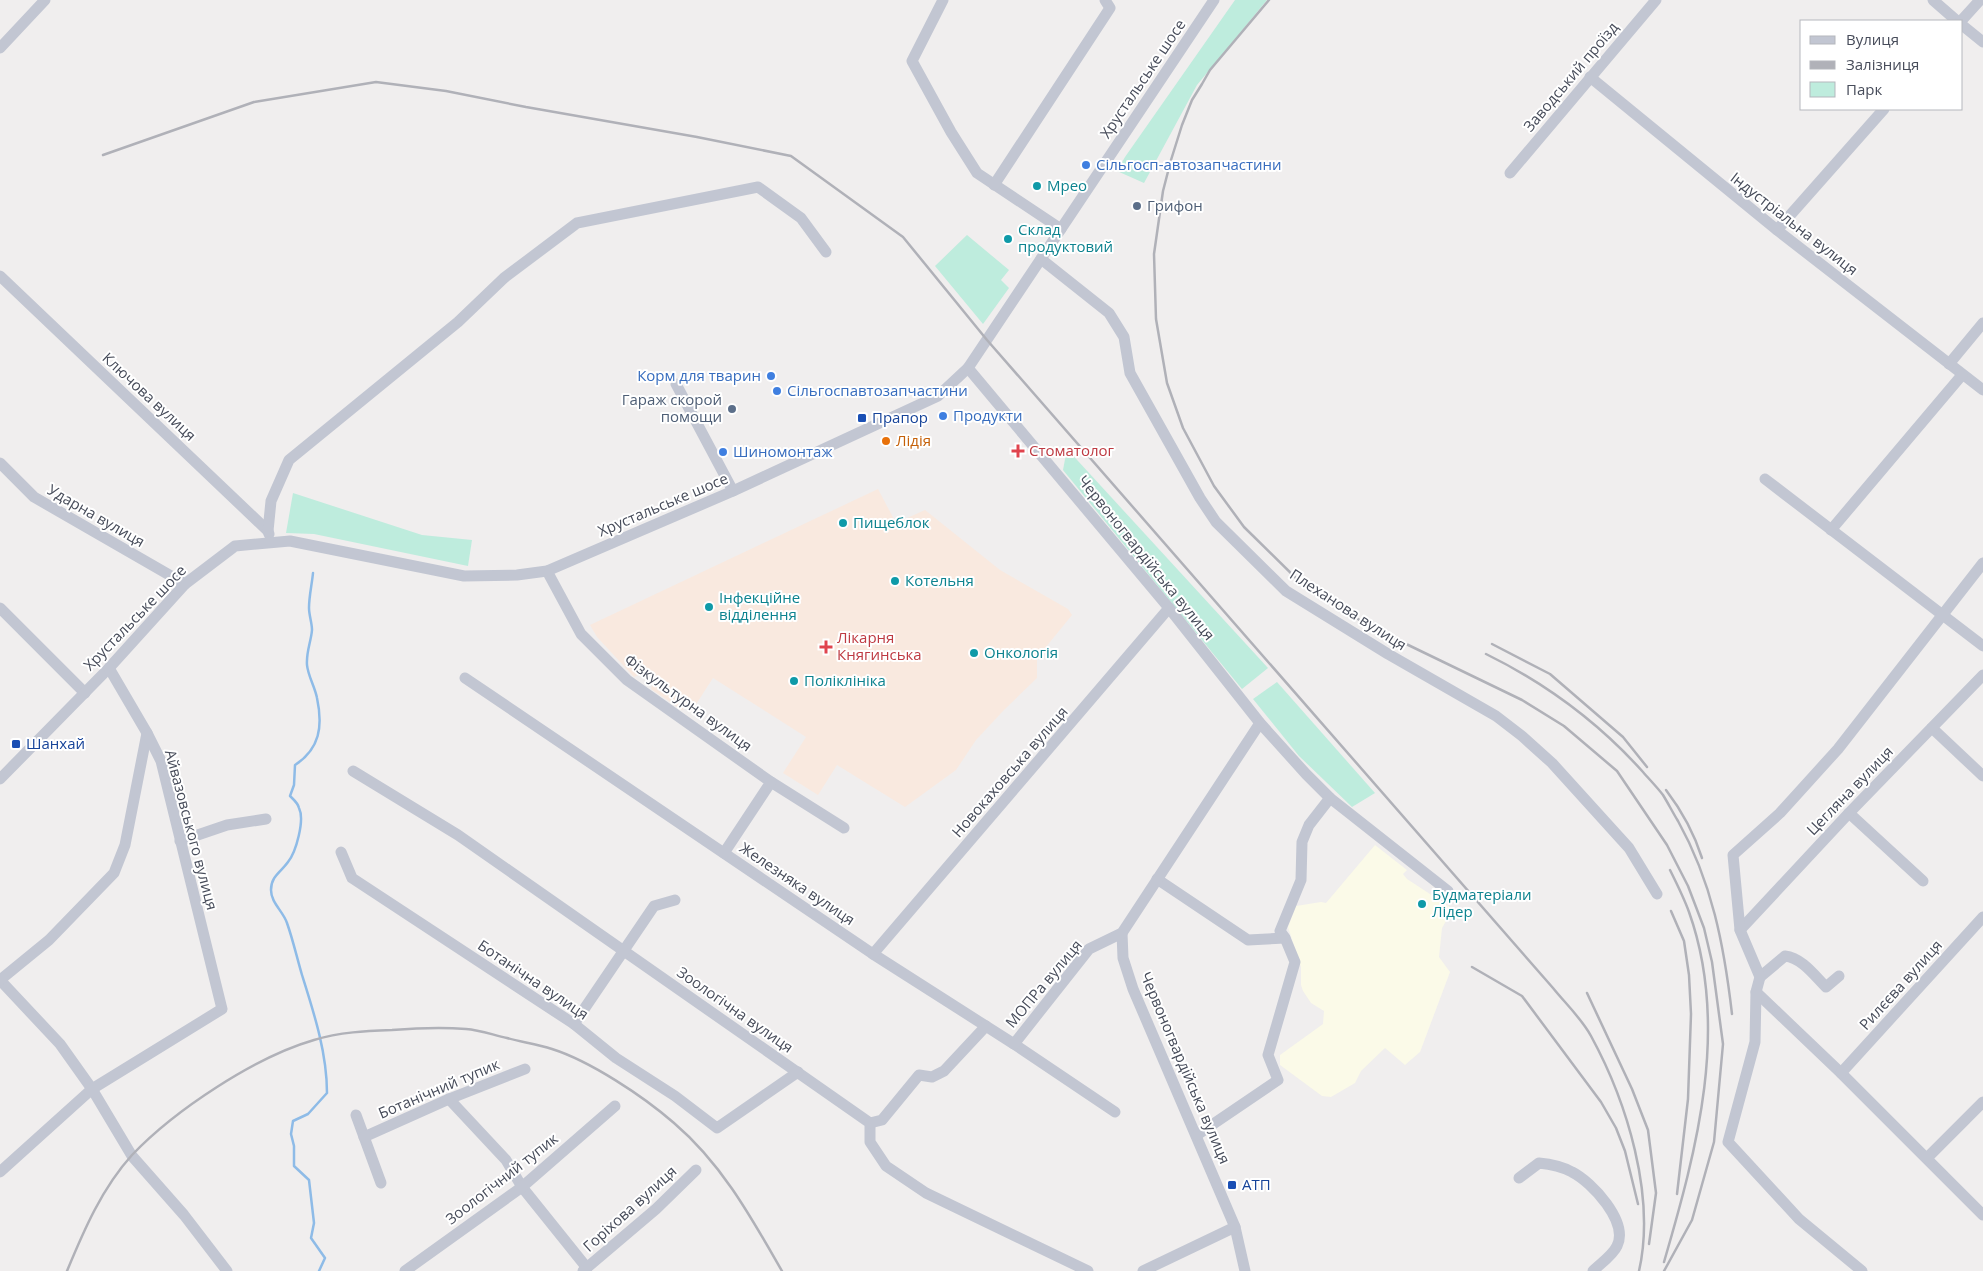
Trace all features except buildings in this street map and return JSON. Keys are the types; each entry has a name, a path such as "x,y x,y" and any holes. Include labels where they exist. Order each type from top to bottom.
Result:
{"street":[{"path":"0,48 44,0"},
{"path":"942,0 912,60 951,132 977,173 1061,229"},
{"path":"994,185 1110,8 1105,0"},
{"name":"Хрустальське шосе","path":"0,779 109,668 185,584 235,546 290,541 464,576 517,575 546,571 733,491 938,396 968,368 1214,0"},
{"name":"Заводський проїзд","path":"1510,173 1656,0"},
{"path":"1934,0 1958,20"},
{"path":"1960,20 1980,0"},
{"path":"1963,26 1983,42"},
{"name":"Індустріальна вулиця","path":"1590,78 1777,230 1983,390"},
{"path":"1777,230 1883,110"},
{"path":"271,543 268,531 271,501 289,460 458,322 504,278 577,223 758,187 801,218 826,252"},
{"name":"Плеханова вулиця","path":"1041,259 1109,313 1124,336 1130,373 1200,498 1216,522 1286,591 1388,654 1496,716 1522,736 1552,763 1629,848 1657,894"},
{"name":"Ключова вулиця","path":"0,276 268,531"},
{"path":"1948,364 1983,323"},
{"name":"Червоногвардійська вулиця","path":"968,368 1170,608 1260,723 1330,798 1448,891"},
{"path":"1831,530 1962,375"},
{"path":"676,384 733,491"},
{"name":"Ударна вулиця","path":"0,463 34,497 185,584"},
{"path":"1765,479 1983,646"},
{"path":"1760,978 1740,930 1733,854 1780,813 1838,749 1983,562"},
{"name":"Фізкультурна вулиця","path":"546,571 581,634 627,680 771,782 844,828"},
{"path":"0,608 85,693"},
{"name":"Новокаховська вулиця","path":"873,954 1170,608"},
{"name":"Айвазовського вулиця","path":"92,1089 222,1009 161,761 109,668"},
{"name":"Цегляна вулиця","path":"1740,930 1849,813 1983,675"},
{"name":"Железняка вулиця","path":"465,678 873,954 1014,1044 1115,1112"},
{"path":"1122,933 1260,723"},
{"path":"1932,728 1983,776"},
{"path":"147,733 125,845 114,873 49,940 0,980 60,1044 92,1089 132,1156 184,1215 227,1271"},
{"name":"Зоологічна вулиця","path":"353,771 458,835 870,1124"},
{"path":"724,853 771,782"},
{"path":"1197,1135 1278,1080 1268,1055 1294,962 1286,938 1280,931 1301,880 1302,842 1309,825 1330,798"},
{"path":"1849,813 1924,882"},
{"path":"180,841 227,825 266,819"},
{"name":"Ботанічна вулиця","path":"341,852 352,878 574,1024 616,1058 675,1096 717,1128 798,1072"},
{"path":"1157,879 1248,940 1286,938"},
{"path":"574,1024 654,906 675,900"},
{"name":"Рилєєва вулиця","path":"1841,1073 1983,917"},
{"name":"Червоногвардійська вулиця","path":"1122,933 1123,958 1133,989 1235,1227 1245,1271"},
{"name":"МОПРа вулиця","path":"1014,1044 1089,949 1122,933"},
{"path":"1839,976 1826,987 1794,957 1785,956 1760,978 1756,992 1756,1042 1728,1142 1799,1219 1862,1271"},
{"path":"1756,992 1841,1073 1983,1215"},
{"path":"986,1026 944,1071 932,1077 919,1075 882,1120 870,1124 870,1142 886,1166 926,1193 1088,1271"},
{"name":"Ботанічний тупик","path":"364,1137 449,1099 525,1069"},
{"path":"0,1172 92,1089"},
{"path":"449,1099 506,1160 522,1187 585,1269"},
{"path":"1927,1158 1983,1102"},
{"name":"Зоологічний тупик","path":"405,1271 522,1187 615,1106"},
{"path":"356,1115 381,1182"},
{"path":"1520,1178 1539,1163 1554,1165 1572,1172 1590,1184 1605,1201 1620,1233 1617,1247 1593,1271"},
{"name":"Горіхова вулиця","path":"585,1269 656,1209 696,1170"},
{"path":"1143,1271 1235,1227"}],"shaded area":[{"name":"Лікарня Княгинська","path":"878,489 896,523 925,510 1000,570 1068,609 1072,615 1037,658 1037,678 976,740 956,770 905,807 837,765 818,795 783,773 806,737 713,678 691,712 685,707 682,710 651,689 654,678 647,671 634,677 597,637 590,625"},
{"name":"Будматеріали Лідер","path":"1375,845 1407,870 1403,874 1407,879 1453,909 1442,928 1439,957 1450,972 1420,1052 1405,1065 1385,1048 1361,1071 1355,1083 1331,1097 1322,1096 1280,1065 1280,1055 1323,1024 1324,1011 1311,1003 1303,991 1301,967 1288,927 1296,906 1326,903"}],"green space":[{"path":"1235,0 1267,0 1197,85 1144,183 1117,171 1125,157"},
{"path":"967,235 1009,270 1001,280 1009,288 983,324 935,266"},
{"path":"1067,449 1268,668 1242,689 1063,470"},
{"path":"293,493 422,535 472,540 468,566 314,534 286,533"},
{"path":"1277,682 1375,793 1352,807 1299,756 1253,699"}],"waterway":[{"path":"313,573 309,599 312,630 307,665 319,708 318,736 310,752 295,765 294,785 290,796 298,804 301,813 299,836 291,857 273,881 271,890 273,899 289,929 315,1018 325,1063 327,1093 308,1114 293,1121 291,1134 294,1146 294,1166 309,1180 314,1223 311,1238 325,1258 319,1271"}],"railway":[{"path":"1269,0 1210,70 1192,100 1171,160 1163,191 1154,254 1156,319 1167,383 1183,428 1214,486 1244,527 1304,586 1371,627 1522,700 1564,726 1617,771 1667,845 1688,886 1704,928 1712,962 1723,1044 1714,1142 1692,1220 1664,1271"},
{"path":"103,155 254,102 376,82 446,91 791,156 903,237 987,340 1583,1023 1604,1062 1616,1090 1635,1150 1644,1212 1643,1242 1639,1271"},
{"path":"1492,644 1550,674 1623,737 1647,767"},
{"path":"1486,654 1550,691 1590,721 1626,754 1663,795 1690,844 1708,891 1715,914 1725,963 1732,1014"},
{"path":"1666,790 1687,822 1702,858"},
{"path":"1664,1262 1688,1176 1697,1132 1704,1088 1708,1043 1707,999 1701,955 1689,912 1670,870"},
{"path":"1671,911 1684,941 1689,975 1691,1014 1688,1099 1677,1194"},
{"path":"1472,967 1522,996 1601,1102 1616,1128 1625,1151 1638,1204"},
{"path":"1587,993 1632,1089 1648,1130 1656,1193 1649,1244"},
{"path":"67,1271 95,1210 121,1168 150,1138 193,1103 242,1072 291,1048 314,1040 363,1031 420,1028 476,1030 541,1046 583,1062 616,1080 674,1123 707,1156 747,1211 782,1271"}],"place":[{"name":"Сільгосп-автозапчастини","path":"1086,165"},
{"name":"Мрео","path":"1037,186"},
{"name":"Грифон","path":"1137,206"},
{"name":"Склад продуктовий","path":"1008,239"},
{"name":"Корм для тварин","path":"771,376"},
{"name":"Сільгоспавтозапчастини","path":"777,391"},
{"name":"Гараж скорой помощи","path":"732,409"},
{"name":"Продукти","path":"943,416"},
{"name":"Прапор","path":"862,418"},
{"name":"Лідія","path":"886,441"},
{"name":"Стоматолог","path":"1018,451"},
{"name":"Шиномонтаж","path":"723,452"},
{"name":"Пищеблок","path":"843,523"},
{"name":"Котельня","path":"895,581"},
{"name":"Інфекційне відділення","path":"709,607"},
{"name":"Лікарня Княгинська","path":"826,647"},
{"name":"Онкологія","path":"974,653"},
{"name":"Поліклініка","path":"794,681"},
{"name":"Шанхай","path":"16,744"},
{"name":"Будматеріали Лідер","path":"1422,904"},
{"name":"АТП","path":"1232,1185"}]}
